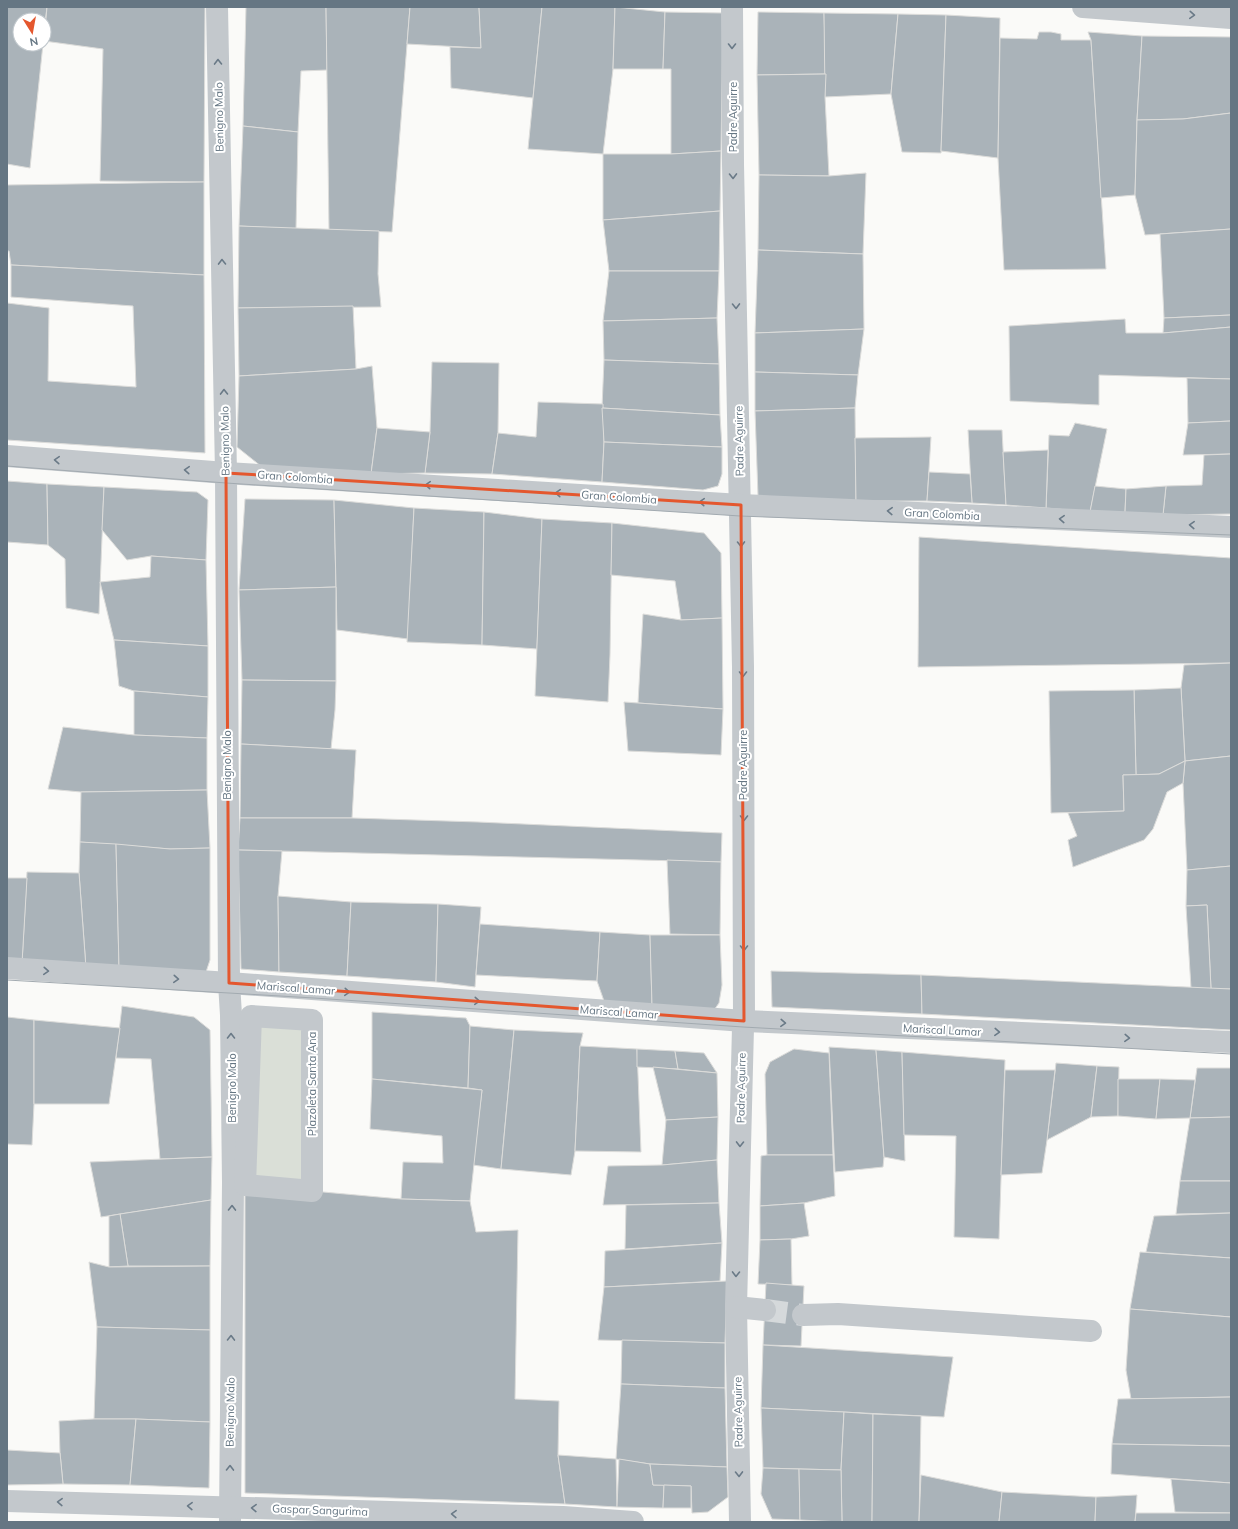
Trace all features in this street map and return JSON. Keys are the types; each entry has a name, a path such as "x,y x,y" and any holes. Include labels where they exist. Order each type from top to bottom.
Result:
{"street":[{"name":"Benigno Malo","path":"216,7 226,473 229,983 231,1015 232,1174 229,1515"},
{"name":"Padre Aguirre","path":"732,7 733,164 741,505 743,683 744,1021 742,1027 736,1307 740,1522"},
{"path":"1083,7 1231,18"},
{"name":"Gran Colombia","path":"7,456 226,473 741,505 1231,526"},
{"name":"Mariscal Lamar","path":"7,968 744,1021 1231,1042"},
{"name":"Plazoleta Santa Ana","path":"251,1016 312,1020 312,1191 244,1185 251,1016"},
{"path":"736,1307 765,1310"},
{"path":"803,1315 838,1314 1091,1332"},
{"name":"Gaspar Sangurima","path":"7,1501 229,1515 633,1522"}],"highlighted area":[{"path":"226,473 741,505 744,1021 229,983"}],"shaded area":[{"path":"251,1016 312,1020 312,1191 245,1185"}],"building":[{"path":"7,7 47,7 46,12 12,12 12,52 42,52 30,168 7,164"},
{"path":"47,7 205,7 204,182 100,181 103,49 52,42 52,12 47,12"},
{"path":"246,7 326,7 327,70 301,71 298,132 243,126"},
{"path":"326,7 410,7 392,232 329,230"},
{"path":"410,7 479,7 481,48 407,44"},
{"path":"479,7 542,7 533,98 451,88 450,47 481,48"},
{"path":"542,7 615,7 613,69 603,154 528,149"},
{"path":"615,7 665,12 663,69 613,69"},
{"path":"665,12 723,13 721,151 671,154 671,69 663,69"},
{"path":"758,12 824,13 826,74 757,75"},
{"path":"824,13 898,14 891,94 825,97"},
{"path":"898,14 946,15 941,153 902,152 891,94"},
{"path":"946,15 1000,18 998,158 941,151"},
{"path":"1039,32 1061,34 1061,40 1091,40 1106,269 1004,270 998,158 1000,38 1037,39"},
{"path":"1088,32 1142,36 1137,120 1135,195 1101,198 1091,40"},
{"path":"1142,36 1231,37 1231,113 1183,119 1137,120"},
{"path":"826,74 825,97 829,176 759,175 757,75"},
{"path":"1231,113 1231,229 1145,235 1135,195 1137,120 1183,119"},
{"path":"243,126 298,132 296,229 239,226"},
{"path":"721,151 720,211 603,220 603,154 671,154"},
{"path":"866,173 863,254 758,250 759,175 829,176"},
{"path":"204,182 204,275 11,265 9,251 7,251 7,185"},
{"path":"720,211 719,271 609,271 603,220"},
{"path":"239,226 379,231 378,274 381,307 238,308"},
{"path":"1231,229 1231,315 1164,318 1160,234"},
{"path":"758,250 863,254 864,329 755,333"},
{"path":"11,265 204,275 205,453 7,440 7,303 49,308 48,381 136,387 133,306 11,297"},
{"path":"609,271 719,271 717,318 603,321"},
{"path":"353,306 356,369 239,376 238,308"},
{"path":"1231,315 1231,327 1163,333 1164,318"},
{"path":"717,318 719,364 604,360 603,321"},
{"path":"1125,319 1126,333 1163,333 1231,327 1231,379 1099,375 1099,405 1010,401 1009,326"},
{"path":"864,329 858,375 755,372 755,333"},
{"path":"604,360 719,364 720,415 602,408"},
{"path":"432,362 499,363 498,433 492,474 425,473 430,432"},
{"path":"372,366 377,428 371,474 262,467 237,447 239,376 356,369"},
{"path":"755,372 858,375 855,408 755,411"},
{"path":"1187,378 1231,379 1231,421 1188,423"},
{"path":"538,402 603,404 604,442 602,482 492,474 498,433 536,437"},
{"path":"602,408 720,415 722,447 604,442"},
{"path":"855,408 856,501 758,496 755,411"},
{"path":"1231,421 1231,454 1183,455 1188,423"},
{"path":"1075,423 1107,429 1090,512 1046,508 1049,435 1069,436"},
{"path":"377,428 430,432 425,473 371,474"},
{"path":"968,430 1002,430 1006,505 972,503"},
{"path":"931,437 927,501 856,501 855,438"},
{"path":"604,442 722,447 722,474 718,486 703,490 602,482"},
{"path":"1048,450 1046,508 1006,505 1003,452"},
{"path":"1231,454 1231,514 1163,515 1166,486 1202,485 1204,455"},
{"path":"929,472 970,474 972,503 927,501"},
{"path":"7,481 47,484 48,545 7,542"},
{"path":"47,484 104,487 99,614 66,608 65,559 48,545"},
{"path":"1095,486 1126,489 1125,513 1090,512"},
{"path":"1166,486 1163,515 1125,513 1126,489"},
{"path":"104,487 197,492 208,500 206,560 151,556 127,560 102,530"},
{"path":"245,499 334,500 336,587 239,590"},
{"path":"334,500 414,508 408,639 337,630"},
{"path":"414,508 484,512 482,645 407,642"},
{"path":"484,512 542,519 537,649 482,645"},
{"path":"542,519 612,523 608,702 535,696"},
{"path":"612,523 704,533 721,553 722,618 681,620 675,581 611,575"},
{"path":"919,537 1231,558 1231,663 918,667"},
{"path":"151,556 206,560 208,646 114,640 100,582 150,577"},
{"path":"336,587 336,681 242,680 239,590"},
{"path":"643,614 681,620 722,618 723,709 638,703"},
{"path":"114,640 208,646 208,697 134,691 119,686"},
{"path":"1231,663 1231,756 1185,761 1181,688 1184,665"},
{"path":"242,680 336,681 331,749 241,744"},
{"path":"1181,688 1185,761 1159,774 1136,775 1134,690"},
{"path":"1134,690 1136,775 1123,775 1124,811 1051,813 1049,691"},
{"path":"134,691 208,697 207,738 134,735"},
{"path":"624,702 723,709 721,755 628,751"},
{"path":"63,727 134,735 207,738 207,790 81,792 48,789"},
{"path":"241,744 356,750 352,818 240,818"},
{"path":"1231,756 1231,866 1187,870 1183,783 1185,761"},
{"path":"1185,761 1183,783 1167,792 1153,829 1144,840 1073,867 1068,840 1077,836 1068,813 1124,811 1123,775 1159,774"},
{"path":"207,790 210,848 170,849 80,842 81,792"},
{"path":"240,818 352,818 722,833 721,862 238,850"},
{"path":"80,842 116,844 119,967 86,968 79,873"},
{"path":"116,844 170,849 210,848 210,960 205,975 119,967"},
{"path":"238,850 282,851 278,896 279,972 241,969"},
{"path":"667,860 721,862 720,935 670,934"},
{"path":"1231,866 1231,989 1211,989 1207,905 1186,906 1187,870"},
{"path":"27,872 79,873 86,968 22,963"},
{"path":"7,878 27,878 22,963 7,962"},
{"path":"278,896 351,902 347,976 279,972"},
{"path":"351,902 438,904 436,982 347,976"},
{"path":"438,904 481,907 475,987 436,982"},
{"path":"1207,905 1211,989 1191,988 1186,906"},
{"path":"480,924 600,932 597,981 476,975"},
{"path":"600,932 650,935 652,1005 604,1001 597,981"},
{"path":"650,935 720,935 722,985 719,1003 714,1010 652,1005"},
{"path":"771,971 921,975 922,1014 772,1007"},
{"path":"921,975 1231,989 1231,1030 922,1014"},
{"path":"122,1006 194,1017 210,1030 212,1157 160,1159 151,1059 116,1058"},
{"path":"372,1012 466,1018 470,1026 468,1088 372,1079"},
{"path":"7,1017 34,1020 34,1104 32,1145 7,1144"},
{"path":"34,1020 120,1028 109,1104 34,1104"},
{"path":"470,1026 514,1030 501,1169 473,1165 482,1090 468,1088"},
{"path":"514,1030 583,1033 580,1046 575,1151 571,1175 501,1169"},
{"path":"580,1046 637,1049 641,1152 575,1151"},
{"path":"829,1047 876,1050 884,1157 883,1167 835,1172"},
{"path":"637,1049 675,1051 678,1069 637,1067"},
{"path":"794,1049 829,1053 833,1155 767,1155 765,1074 770,1062"},
{"path":"876,1050 902,1052 905,1161 884,1157"},
{"path":"675,1051 704,1053 717,1073 678,1069"},
{"path":"902,1052 1005,1060 999,1239 954,1237 956,1136 904,1135"},
{"path":"1056,1063 1097,1066 1091,1117 1047,1140"},
{"path":"1097,1066 1119,1067 1118,1116 1091,1117"},
{"path":"653,1067 717,1073 718,1117 666,1120"},
{"path":"1197,1068 1231,1068 1231,1117 1190,1118"},
{"path":"1005,1070 1055,1070 1042,1173 1001,1175"},
{"path":"372,1079 482,1090 470,1201 401,1199 403,1162 443,1163 442,1136 370,1129"},
{"path":"1118,1079 1160,1079 1156,1119 1118,1116"},
{"path":"1160,1079 1195,1080 1190,1118 1156,1119"},
{"path":"718,1117 717,1160 662,1165 666,1120"},
{"path":"1231,1117 1231,1181 1180,1181 1190,1118"},
{"path":"833,1155 835,1196 804,1203 760,1206 761,1156"},
{"path":"212,1157 211,1200 101,1217 90,1162"},
{"path":"717,1160 719,1203 603,1205 608,1166 662,1165"},
{"path":"1180,1181 1231,1181 1231,1213 1176,1214"},
{"path":"245,1185 401,1199 470,1201 476,1232 518,1230 515,1399 559,1401 558,1455 565,1504 245,1493"},
{"path":"211,1200 210,1266 128,1266 120,1214"},
{"path":"719,1203 722,1243 625,1249 626,1205"},
{"path":"804,1203 809,1236 791,1239 760,1240 760,1206"},
{"path":"1231,1213 1231,1258 1146,1252 1154,1216"},
{"path":"120,1214 128,1266 109,1267 109,1216"},
{"path":"791,1239 792,1285 758,1284 760,1240"},
{"path":"722,1243 720,1281 604,1287 605,1251"},
{"path":"1140,1252 1231,1258 1231,1317 1130,1309"},
{"path":"89,1262 109,1267 210,1266 210,1330 97,1327"},
{"path":"727,1281 725,1343 598,1340 604,1287"},
{"path":"766,1283 804,1286 801,1346 763,1345"},
{"path":"1130,1309 1231,1317 1231,1397 1131,1399 1126,1370"},
{"path":"97,1327 210,1330 210,1422 94,1419"},
{"path":"622,1340 725,1343 725,1388 621,1384"},
{"path":"763,1345 953,1357 944,1417 761,1408"},
{"path":"621,1384 725,1388 727,1467 650,1464 616,1459"},
{"path":"1231,1397 1231,1446 1112,1444 1118,1399"},
{"path":"761,1408 844,1412 841,1470 763,1468"},
{"path":"844,1412 873,1414 872,1522 842,1522 841,1470"},
{"path":"873,1414 921,1416 919,1522 872,1522"},
{"path":"136,1419 130,1485 63,1484 59,1421"},
{"path":"136,1419 210,1422 209,1488 130,1485"},
{"path":"1112,1444 1231,1446 1231,1483 1111,1474"},
{"path":"7,1450 60,1453 63,1484 7,1485"},
{"path":"558,1455 616,1459 617,1507 565,1504"},
{"path":"619,1459 650,1464 653,1485 664,1485 663,1508 617,1507"},
{"path":"650,1464 727,1467 728,1497 708,1512 692,1513 691,1486 653,1485"},
{"path":"763,1468 799,1469 800,1520 772,1519 761,1494"},
{"path":"799,1469 841,1470 842,1522 800,1520"},
{"path":"921,1475 1002,1492 999,1522 919,1522"},
{"path":"1171,1479 1231,1483 1231,1513 1175,1512"},
{"path":"664,1485 691,1486 691,1508 663,1508"},
{"path":"1002,1492 1096,1497 1095,1522 999,1522"},
{"path":"1137,1495 1135,1522 1095,1522 1096,1497"},
{"path":"1136,1513 1231,1513 1231,1522 1135,1522"}],"tunnel":[{"path":"765,1310 803,1315"}],"tram line":[{"path":"7,466 226,483 740,516 1231,535"},
{"path":"7,980 314,998 743,1027 1231,1054"}]}
